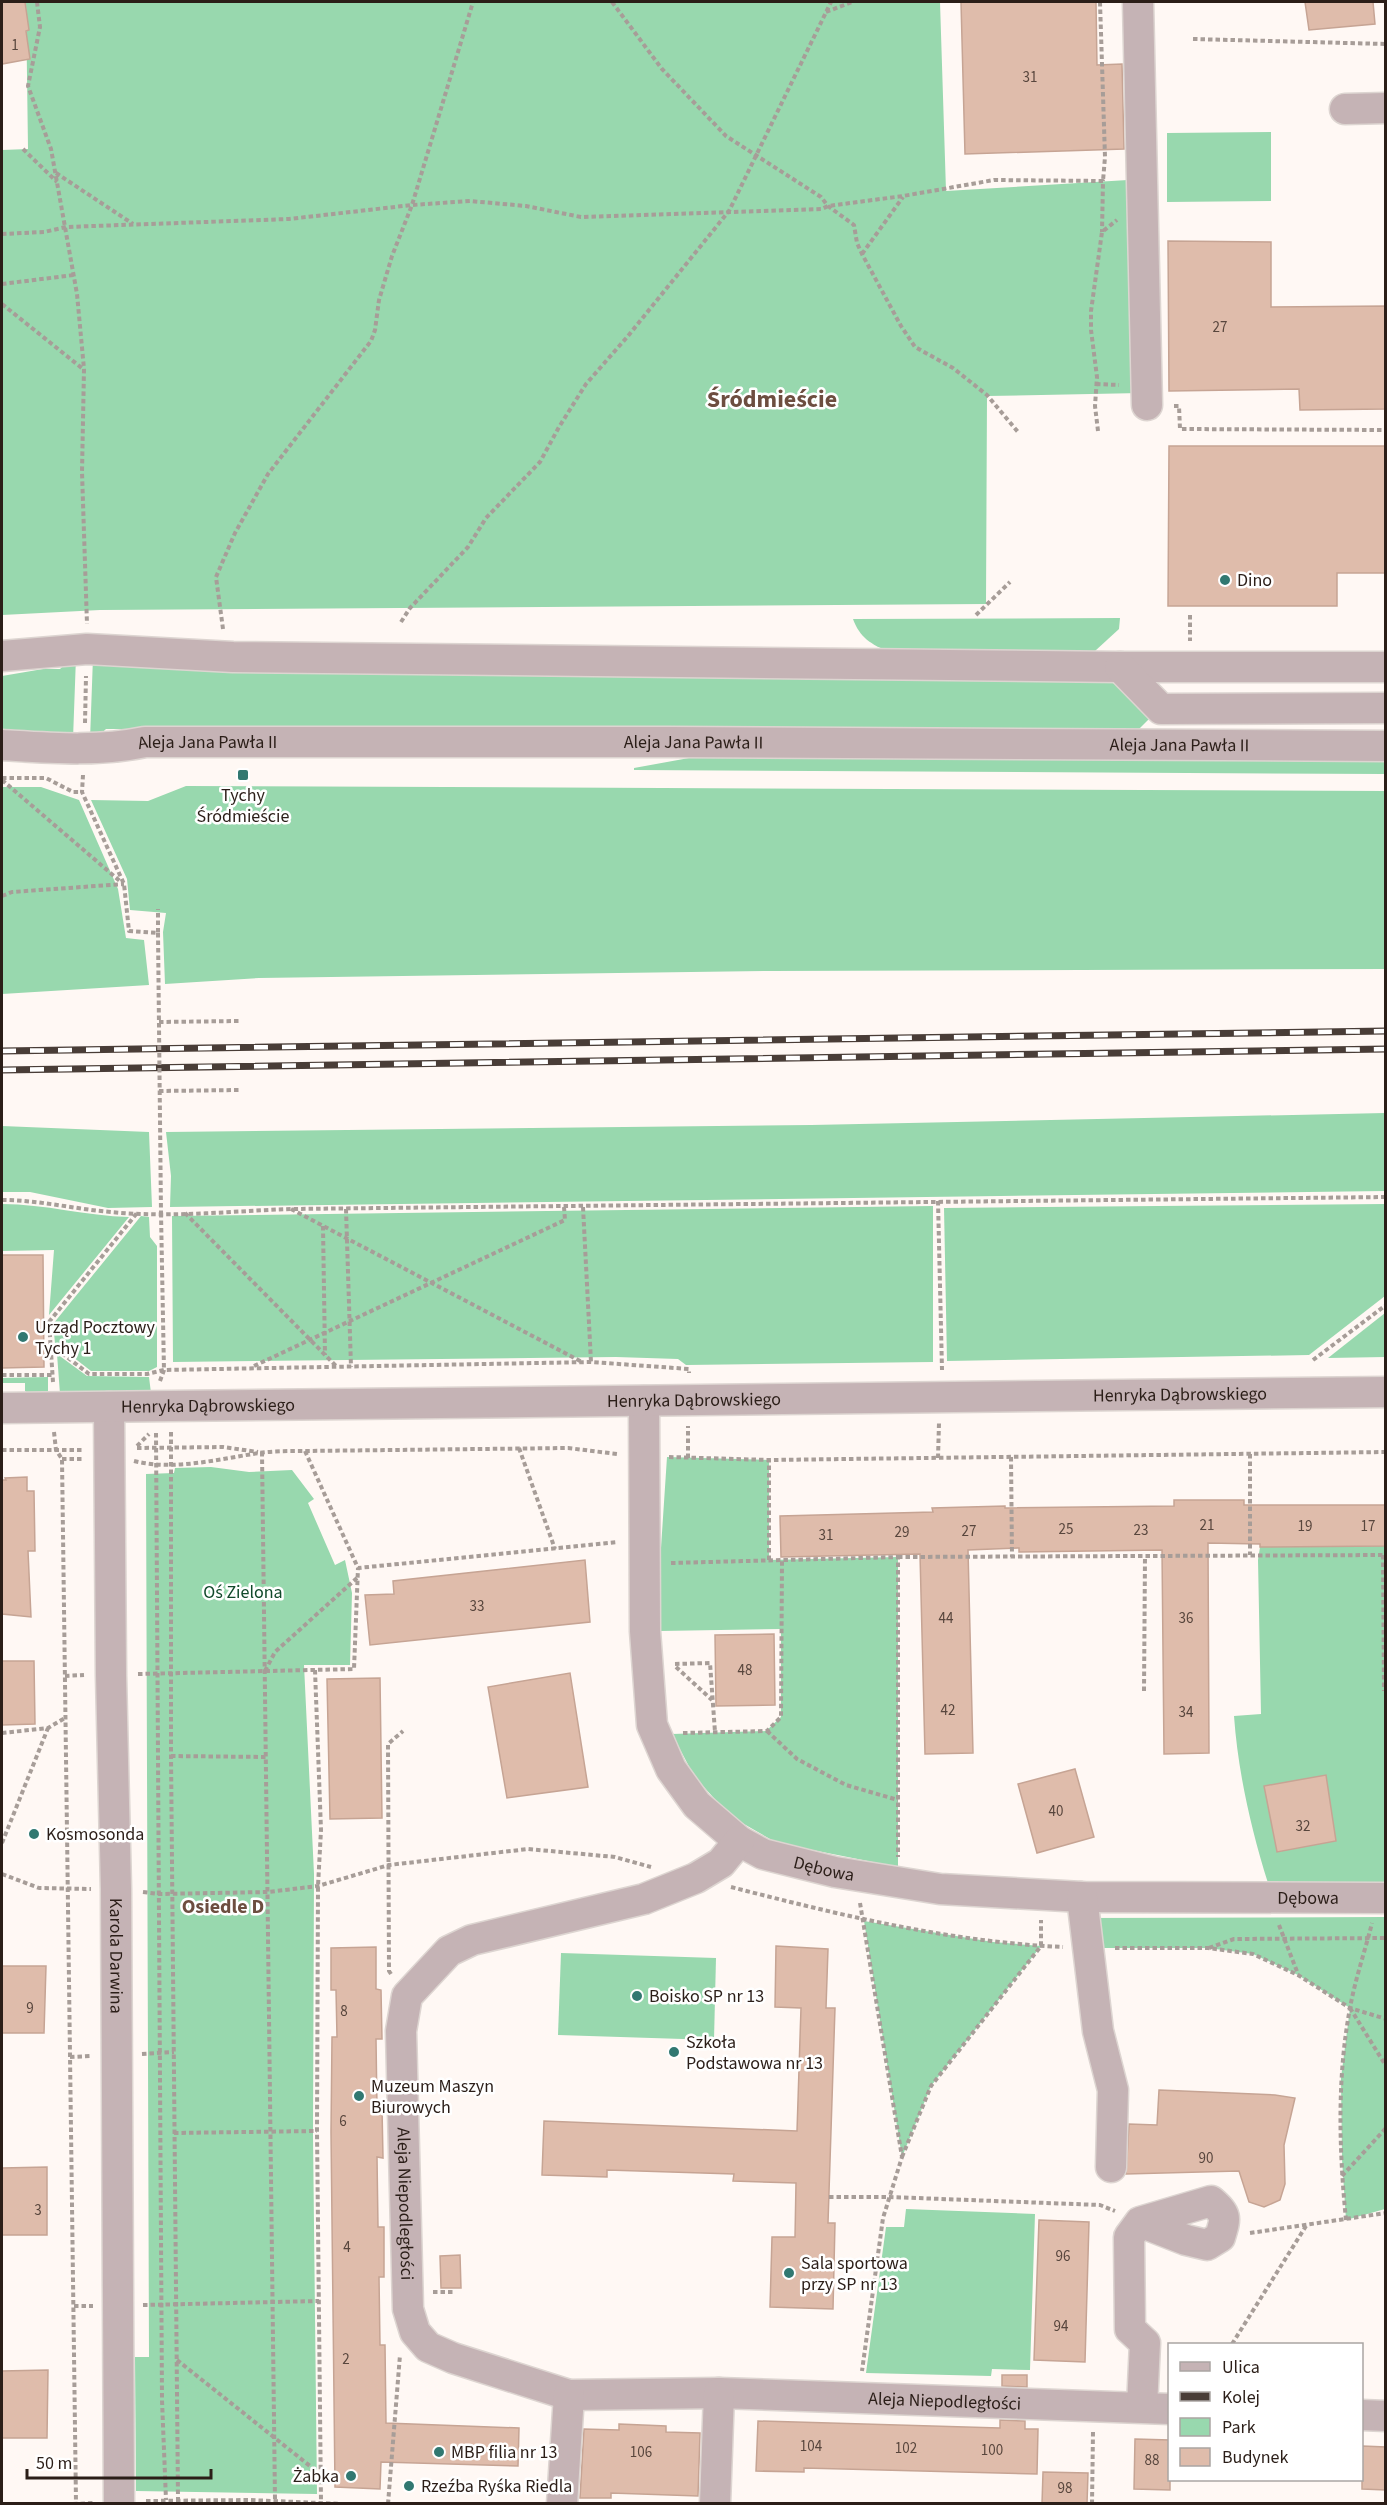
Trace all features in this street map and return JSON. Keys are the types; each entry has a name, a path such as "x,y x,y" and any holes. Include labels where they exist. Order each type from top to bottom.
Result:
{"street":[{"path":"1138,2 1147,405"},
{"path":"1346,109 1386,108"},
{"path":"2,656 87,649 233,657 1120,667 1386,667"},
{"path":"1120,667 1161,709 1386,708"},
{"name":"Aleja Jana Pawła II","path":"2,745 85,749 113,749 145,742 1386,746"},
{"name":"Henryka Dąbrowskiego","path":"2,1408 1386,1392"},
{"name":"Dębowa","path":"644,1401 645,1631 652,1725 671,1769 697,1805 739,1841 763,1854 835,1872 940,1889 1082,1897 1380,1908"},
{"name":"Karola Darwina","path":"109,1407 116,1454 111,1687 132,2502"},
{"name":"Aleja Niepodległości","path":"739,1841 721,1863 696,1878 644,1899 472,1940 449,1951 424,1975 407,1996 401,2031 408,2309 415,2332 428,2347 453,2358 570,2395 719,2393 1094,2408 1156,2408"},
{"path":"1082,1897 1098,2031 1113,2090 1112,2166"},
{"path":"1156,2408 1145,2343 1130,2329 1129,2237 1140,2222 1210,2201 1223,2211 1225,2220 1220,2237"},
{"path":"715,2504 719,2393"},
{"path":"562,2504 570,2395"},
{"path":"1363,2415 1386,2416"}],"path":[{"path":"37,2 40,27 28,86 51,149 74,275 84,369 82,472 87,649 82,792 124,884 129,931 158,933"},
{"path":"223,633 216,577 235,533 268,474 371,341 375,330 379,300 392,256 412,205 473,2"},
{"path":"612,2 662,69 726,136 821,197 828,206 854,225 857,243 862,254 915,347 953,368 987,395 1018,432"},
{"path":"401,622 410,608 468,547 486,518 540,462 586,384 729,211 831,2"},
{"path":"826,12 852,2"},
{"path":"1098,430 1091,311 1102,232 1105,157 1100,2"},
{"path":"1193,39 1386,44"},
{"path":"23,149 57,182"},
{"path":"55,172 133,224"},
{"path":"2,234 44,232 66,227 289,219 470,201 526,206 581,217 679,215 822,208 994,180 1103,181"},
{"path":"862,254 903,196"},
{"path":"1102,232 1122,217 1143,212"},
{"path":"2,284 74,275"},
{"path":"2,304 84,369"},
{"path":"1096,384 1116,385"},
{"path":"1180,429 1386,430"},
{"path":"976,615 1010,582"},
{"path":"2,779 46,778 73,792 82,792"},
{"path":"2,779 124,884"},
{"path":"2,896 12,892 124,884"},
{"path":"158,909 164,1370"},
{"path":"159,1022 239,1021"},
{"path":"159,1091 240,1090"},
{"path":"2,1200 31,1200 111,1212 185,1213 291,1209 1386,1197"},
{"path":"938,1201 943,1365 938,1458"},
{"path":"251,1368 565,1220 564,1207"},
{"path":"583,1207 591,1362"},
{"path":"291,1209 583,1363"},
{"path":"346,1209 351,1367"},
{"path":"53,1385 49,1322 137,1213"},
{"path":"185,1213 336,1367"},
{"path":"323,1226 325,1356"},
{"path":"1313,1360 1386,1305"},
{"path":"50,1344 89,1374 147,1374 164,1370 591,1362 689,1369"},
{"path":"2,1376 52,1375"},
{"path":"171,1426 171,1756 178,2499"},
{"path":"116,1454 150,1433 171,1433"},
{"path":"62,1459 156,1449 223,1447 261,1452 568,1448 645,1456 769,1460 1386,1452"},
{"path":"519,1448 555,1549"},
{"path":"156,1449 162,2400 166,2500"},
{"path":"2,1450 56,1450 116,1454 156,1465 217,1461 261,1452"},
{"path":"56,1450 62,1459 76,2503"},
{"path":"128,1674 354,1669 358,1568 305,1451"},
{"path":"261,1452 272,2132 271,2302 275,2500"},
{"path":"1250,1454 1250,1555"},
{"path":"1011,1457 1012,1557"},
{"path":"769,1460 769,1560"},
{"path":"358,1568 622,1541"},
{"path":"660,1563 898,1557 1384,1555 1384,1691"},
{"path":"1143,1691 1144,1556"},
{"path":"898,1557 898,1867"},
{"path":"672,1734 766,1731 781,1717 782,1560"},
{"path":"265,1672 275,1652 358,1576"},
{"path":"667,1664 710,1663 715,1732"},
{"path":"673,1664 713,1701"},
{"path":"315,1670 321,1830 318,1886 317,2131 321,2502"},
{"path":"2,1733 48,1728 65,1718"},
{"path":"2,1843 48,1728"},
{"path":"403,1731 388,1744 388,1971 407,1996"},
{"path":"766,1731 797,1759 846,1785 898,1800"},
{"path":"171,1756 266,1757"},
{"path":"138,1891 159,1894 268,1892 318,1886 389,1865 528,1849 615,1857 864,1921 993,1942 1089,1948 1208,1948 1253,1954 1298,1975 1350,2008 1386,2019"},
{"path":"3,1876 39,1888 101,1889"},
{"path":"859,1897 902,2157"},
{"path":"1346,2220 1342,2176 1341,2078 1350,2008 1368,1938 1380,1908"},
{"path":"858,2397 883,2218 902,2157 931,2086 1041,1946 1041,1916"},
{"path":"1276,1917 1298,1975"},
{"path":"1208,1948 1234,1939 1386,1938"},
{"path":"1350,2008 1386,2066"},
{"path":"140,2054 174,2052"},
{"path":"70,2057 92,2056"},
{"path":"1342,2176 1386,2128"},
{"path":"174,2133 317,2131"},
{"path":"829,2198 890,2197 1100,2205 1140,2222"},
{"path":"1220,2237 1386,2213"},
{"path":"1233,2343 1306,2225"},
{"path":"408,2291 454,2292"},
{"path":"133,2305 319,2301"},
{"path":"388,2504 400,2348"},
{"path":"177,2360 321,2474"},
{"path":"1092,2504 1094,2408"},
{"path":"132,2502 178,2499 249,2502 275,2500 343,2504"}],"green space":[{"path":"26,2 940,2 946,191 1128,180 1141,393 987,396 986,604 100,610 2,615 2,150 28,149"},
{"path":"1271,132 1271,201 1167,202 1167,133"},
{"path":"1120,618 1119,629 1095,651 889,652 867,640 853,619"},
{"path":"72,657 76,657 73,739 2,738 2,676 43,669 60,669"},
{"path":"93,657 1117,681 1154,714 1136,732 106,729 94,740 90,740"},
{"path":"700,756 1386,761 1385,774 634,770 634,768"},
{"path":"186,786 1385,791 1385,969 769,971 259,978 165,984 163,932 166,913 130,910 127,879 91,800 148,801"},
{"path":"2,787 41,787 79,800 118,889 126,938 144,940 149,985 2,994"},
{"path":"1385,1113 1385,1191 170,1207 171,1176 166,1132 811,1125"},
{"path":"2,1126 149,1132 152,1207 108,1208 30,1192 2,1192"},
{"path":"2,1204 129,1217 49,1315 54,1250 2,1251"},
{"path":"1385,1204 1385,1296 1309,1355 947,1361 944,1208"},
{"path":"933,1206 933,1362 686,1365 678,1359 616,1357 173,1362 172,1216"},
{"path":"141,1216 149,1217 150,1237 157,1246 157,1367 149,1371 91,1371 55,1343 53,1324"},
{"path":"1385,1313 1385,1357 1328,1358"},
{"path":"57,1354 87,1376 149,1377 151,1393 60,1394"},
{"path":"48,1377 48,1392 45,1395 29,1394 25,1391 25,1383 2,1383 2,1378"},
{"path":"667,1457 769,1460 769,1560 898,1557 898,1867 777,1843 730,1816 694,1776 672,1734 766,1731 781,1717 781,1629 660,1631 660,1563"},
{"name":"Oś Zielona","path":"211,1467 249,1472 292,1470 314,1499 308,1503 335,1565 345,1560 352,1593 350,1665 304,1665 314,1874 313,2135 317,2494 136,2491 135,2357 149,2357 146,1474 174,1473 175,1468"},
{"path":"1385,1546 1385,1883 1268,1883 1246,1800 1234,1716 1261,1714 1258,1560 1260,1547"},
{"path":"1385,1917 1385,2209 1346,2220 1342,2159 1341,2078 1350,2008 1298,1975 1253,1954 1208,1948 1089,1948 1085,1918"},
{"path":"864,1921 993,1942 1041,1946 931,2086 902,2157"},
{"name":"Boisko SP nr 13","path":"561,1953 716,1958 714,2040 558,2035"},
{"path":"906,2209 1035,2214 1030,2370 992,2369 991,2376 866,2373 886,2227 904,2227"}],"building":[{"path":"2,2 25,2 30,59 2,64"},
{"path":"961,2 1096,2 1097,65 1122,64 1124,149 965,154"},
{"path":"1305,2 1373,2 1375,24 1309,30"},
{"path":"1168,241 1271,242 1271,307 1386,306 1386,409 1300,410 1299,389 1169,391"},
{"path":"1169,446 1386,446 1386,573 1337,573 1337,606 1168,606"},
{"name":"Urząd Pocztowy Tychy 1","path":"2,1255 43,1255 44,1367 2,1368"},
{"path":"27,1477 27,1491 34,1491 35,1551 28,1551 31,1617 2,1614 2,1480"},
{"path":"1174,1500 1244,1500 1244,1505 1386,1505 1386,1546 1260,1547 1260,1544 1208,1543 1209,1753 1164,1754 1162,1550 1019,1552 1019,1548 968,1550 973,1753 925,1754 920,1554 781,1557 780,1516 933,1512 932,1508 1005,1506 1005,1508 1174,1506"},
{"path":"585,1560 590,1622 370,1645 365,1595 394,1594 393,1581"},
{"path":"774,1634 775,1705 716,1706 715,1635"},
{"path":"2,1661 34,1661 35,1724 2,1725"},
{"path":"570,1673 588,1787 507,1798 488,1687"},
{"path":"380,1678 382,1818 330,1819 327,1679"},
{"path":"1075,1769 1094,1837 1037,1853 1018,1784"},
{"path":"1326,1775 1336,1841 1277,1852 1264,1786"},
{"path":"776,1946 828,1949 826,2008 835,2008 828,2223 835,2223 833,2309 770,2307 772,2237 795,2237 796,2183 733,2181 734,2174 607,2170 607,2177 542,2175 544,2121 797,2131 801,2008 775,2007"},
{"path":"376,1947 376,1989 381,1990 382,2039 376,2039 377,2108 382,2108 383,2158 377,2157 378,2227 384,2227 384,2277 379,2277 380,2345 385,2345 386,2423 519,2428 518,2466 381,2462 380,2489 335,2487 331,2132 332,2037 337,2037 336,1990 331,1990 331,1948"},
{"path":"2,1966 46,1966 44,2033 2,2033"},
{"path":"1159,2090 1275,2095 1295,2098 1284,2145 1285,2184 1280,2200 1264,2207 1249,2202 1239,2171 1126,2174 1129,2124 1157,2125"},
{"path":"47,2167 47,2235 2,2235 2,2168"},
{"path":"1039,2220 1089,2222 1085,2362 1034,2360"},
{"path":"460,2255 461,2288 441,2288 440,2256"},
{"path":"48,2370 47,2438 2,2438 2,2371"},
{"path":"1002,2375 1027,2375 1027,2387 1002,2386"},
{"path":"1000,2420 1025,2421 1025,2429 1038,2429 1037,2474 804,2468 804,2472 756,2471 758,2421 1000,2428"},
{"path":"619,2424 666,2426 666,2432 700,2433 698,2496 611,2493 611,2498 580,2498 584,2429 619,2430"},
{"path":"1135,2439 1168,2440 1170,2490 1134,2489"},
{"path":"1363,2446 1386,2447 1386,2490 1362,2489"},
{"path":"1043,2472 1088,2473 1087,2504 1042,2504"}],"railway":[{"path":"2,1051 1386,1031"},
{"path":"2,1070 1386,1049"}],"place":[{"name":"Dino","path":"1225,580"},
{"name":"Tychy Śródmieście","path":"243,775"},
{"name":"Urząd Pocztowy Tychy 1","path":"23,1337"},
{"name":"Kosmosonda","path":"34,1834"},
{"name":"Boisko SP nr 13","path":"637,1996"},
{"name":"Szkoła Podstawowa nr 13","path":"674,2052"},
{"name":"Muzeum Maszyn Biurowych","path":"359,2096"},
{"name":"Sala sportowa przy SP nr 13","path":"789,2273"},
{"name":"MBP filia nr 13","path":"439,2452"},
{"name":"Żabka","path":"351,2476"},
{"name":"Rzeźba Ryśka Riedla","path":"409,2486"}],"district":[{"name":"Śródmieście","path":"772,399"},
{"name":"Osiedle D","path":"223,1906"}]}
